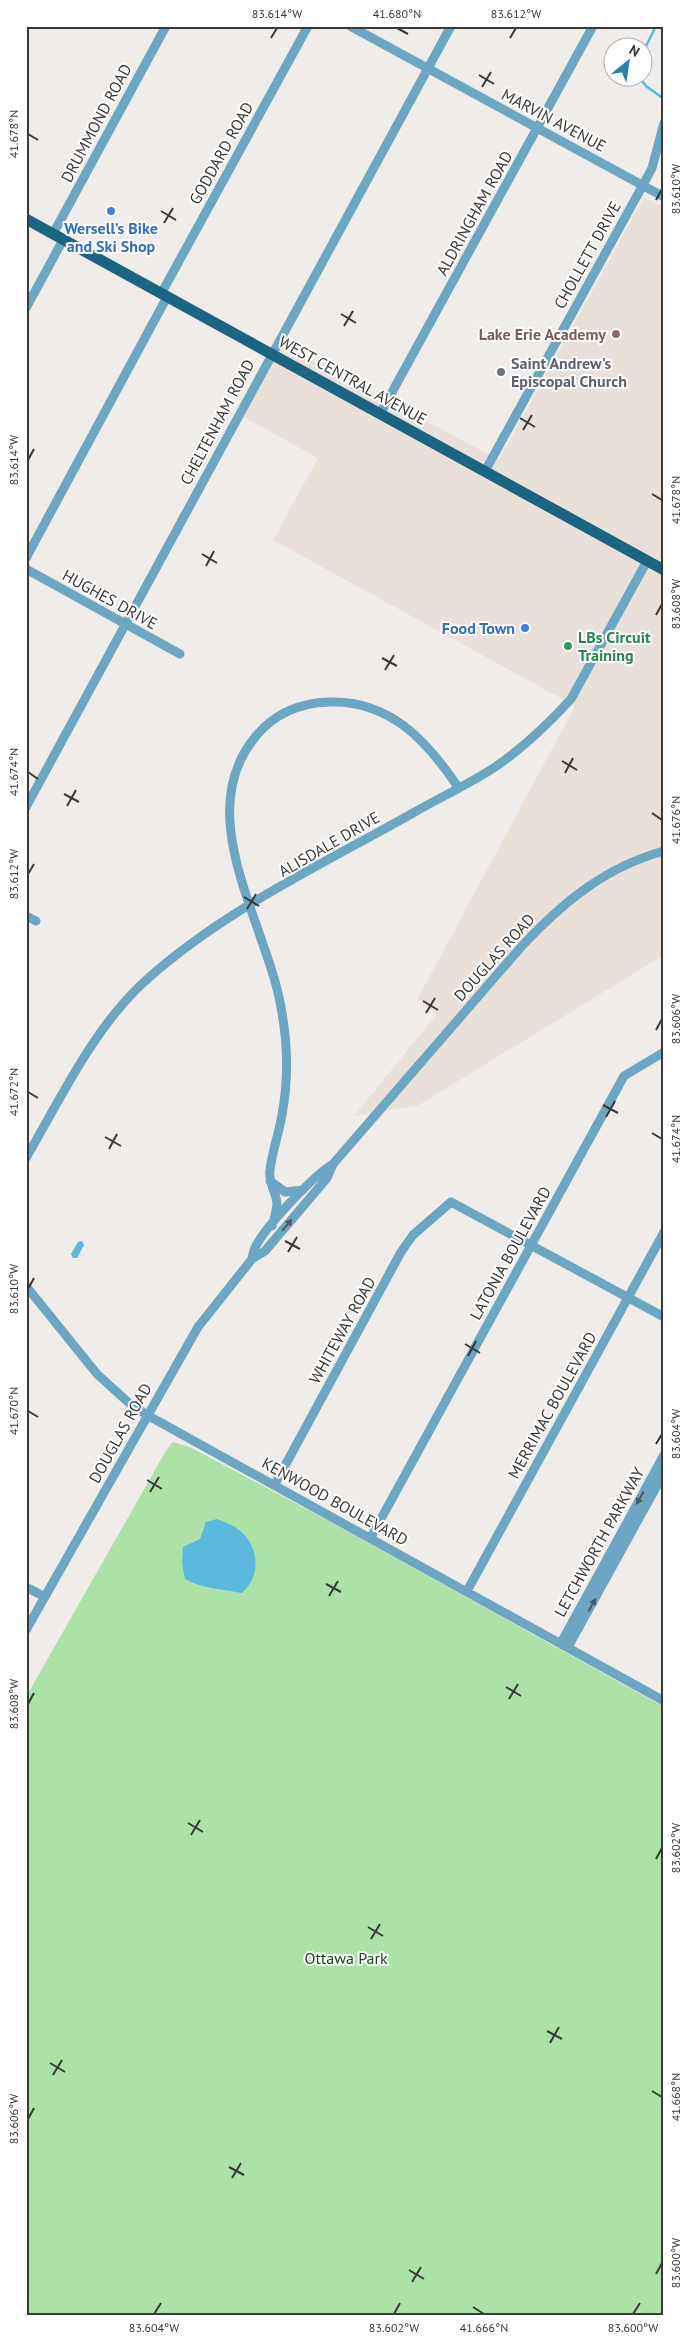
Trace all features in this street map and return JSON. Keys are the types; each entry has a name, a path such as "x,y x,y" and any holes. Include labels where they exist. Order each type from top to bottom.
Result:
{"main road":[{"name":"WEST CENTRAL AVENUE","path":"26,219 485,471 548,508 664,570"}],"street":[{"name":"DRUMMOND ROAD","path":"26,308 58,237 166,26"},
{"name":"GODDARD ROAD","path":"26,558 308,26"},
{"name":"MARVIN AVENUE","path":"350,26 664,197"},
{"name":"CHELTENHAM ROAD","path":"26,807 451,26"},
{"name":"ALDRINGHAM ROAD","path":"380,414 593,26"},
{"name":"CHOLLETT DRIVE","path":"485,471 652,168 664,122"},
{"name":"ALISDALE DRIVE","path":"26,1158 98,1036 127,1001 169,960 204,934 250,905 493,768 526,742 571,699 647,561"},
{"name":"HUGHES DRIVE","path":"26,569 180,654"},
{"path":"272,1226 277,1205 270,1180 271,1164 285,1096 285,1032 275,976 250,905 233,845 230,825 232,785 237,765 262,729 279,714 290,709 325,702 353,703 377,710 392,718 424,742 458,787"},
{"name":"DOUGLAS ROAD","path":"252,1259 256,1244 304,1189 320,1172 333,1164 521,947 554,914 588,885 636,860 664,851"},
{"path":"26,916 36,921"},
{"name":"LATONIA BOULEVARD","path":"371,1537 624,1076 664,1052"},
{"name":"DOUGLAS ROAD","path":"26,1630 147,1415 206,1315 252,1259 265,1251 327,1178 333,1164"},
{"path":"270,1180 285,1192 296,1192 304,1189"},
{"name":"WHITEWAY ROAD","path":"275,1484 401,1252 414,1235 451,1202 531,1245"},
{"name":"MERRIMAC BOULEVARD","path":"467,1591 664,1232"},
{"path":"531,1245 664,1317"},
{"name":"KENWOOD BOULEVARD","path":"26,1286 97,1374 129,1403 147,1415 371,1537 664,1701"},
{"name":"LETCHWORTH PARKWAY","path":"564,1645 664,1455"},
{"name":"LETCHWORTH PARKWAY","path":"564,1645 664,1473"},
{"path":"26,1587 45,1597"}],"shaded area":[{"path":"644,197 664,208 664,955 419,1105 354,1116 436,1015 418,998 575,706 273,540 318,458 242,416 282,344 499,460"}],"green space":[{"name":"Ottawa Park","path":"173,1442 192,1448 325,1519 664,1707 664,2315 26,2315 26,1697 167,1449"}],"water":[{"path":"82,1241 84,1245 77,1258 73,1258 71,1254 78,1242"},
{"path":"217,1519 241,1531 254,1552 254,1574 242,1593 205,1587 185,1579 182,1563 183,1547 200,1539 206,1522"}],"waterway":[{"path":"650,38 656,26"},
{"path":"649,88 664,99"}],"place":[{"name":"Wersell’s Bike and Ski Shop","path":"111,211"},
{"name":"Lake Erie Academy","path":"616,334"},
{"name":"Saint Andrew's Episcopal Church","path":"501,372"},
{"name":"Food Town","path":"525,628"},
{"name":"LBs Circuit Training","path":"568,646"}]}
